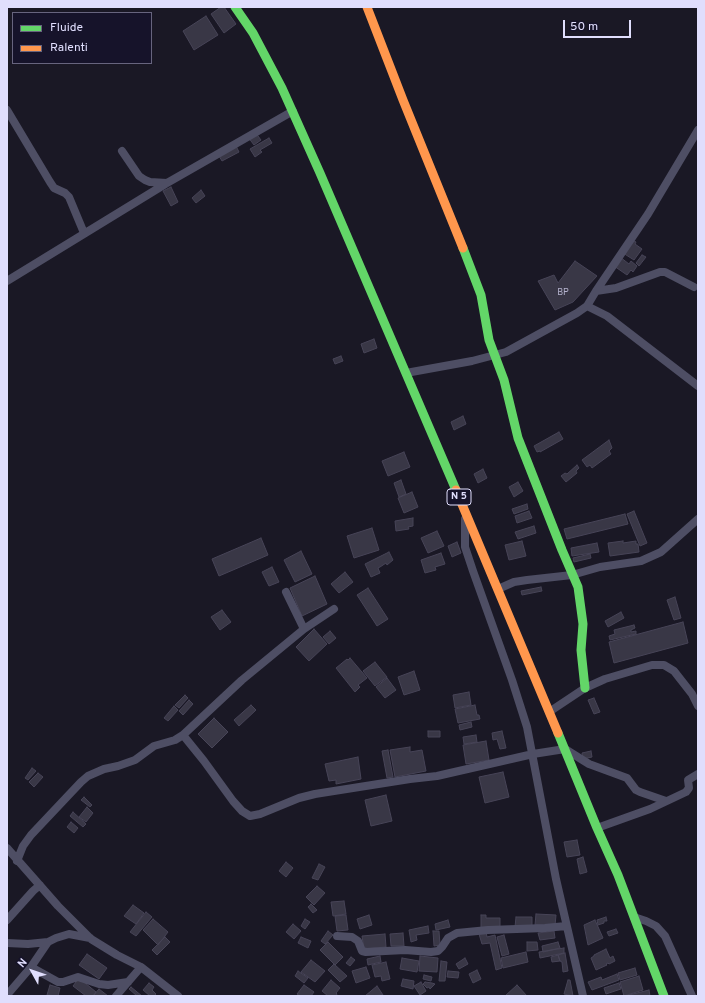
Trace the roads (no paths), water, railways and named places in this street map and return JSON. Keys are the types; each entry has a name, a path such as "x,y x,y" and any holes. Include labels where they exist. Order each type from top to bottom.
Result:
{"main road":[{"name":"N 5","path":"235,7 253,33 293,111 465,510 618,875 664,996"},
{"path":"367,7 474,274 481,295 489,340 504,380 518,438 578,587 581,604 583,635 581,650 582,677 586,688"}],"street":[{"path":"7,110 54,188 69,197 84,233"},
{"path":"7,281 167,182 293,111"},
{"path":"406,373 494,356 506,352 587,306 648,214 698,130"},
{"path":"122,151 139,176 150,182 167,182"},
{"path":"596,292 616,288 660,272 665,272 694,287"},
{"path":"587,306 607,316 698,386"},
{"path":"465,510 465,547 527,727 542,810 566,926 583,996"},
{"path":"498,589 514,582 572,575 600,568 641,561 661,552 698,519"},
{"path":"286,592 304,630"},
{"path":"17,861 23,846 31,835 84,779 104,769 135,760 154,746 175,740 183,735 242,680 304,630 334,609"},
{"path":"549,712 586,688 605,679 652,665 664,665 674,670 692,694 698,706"},
{"path":"183,735 233,801 242,811 250,816 260,814 299,798 315,794 437,776 533,754 565,749 589,764 627,778 636,790 666,801"},
{"path":"597,828 650,809 688,790 688,780 698,774"},
{"path":"7,848 58,906 91,938 117,955 141,967 178,996"},
{"path":"7,920 40,885"},
{"path":"634,917 646,920 656,926 665,936 692,996"},
{"path":"337,936 352,937 358,941 362,951 366,952 405,950 431,952 438,951 448,938 457,933 566,926"},
{"path":"7,943 28,944 48,942 69,934 91,938"},
{"path":"7,995 31,966 48,942"},
{"path":"31,966 58,982 63,982 78,977 99,984 108,985 128,982"},
{"path":"116,996 141,967"}]}
